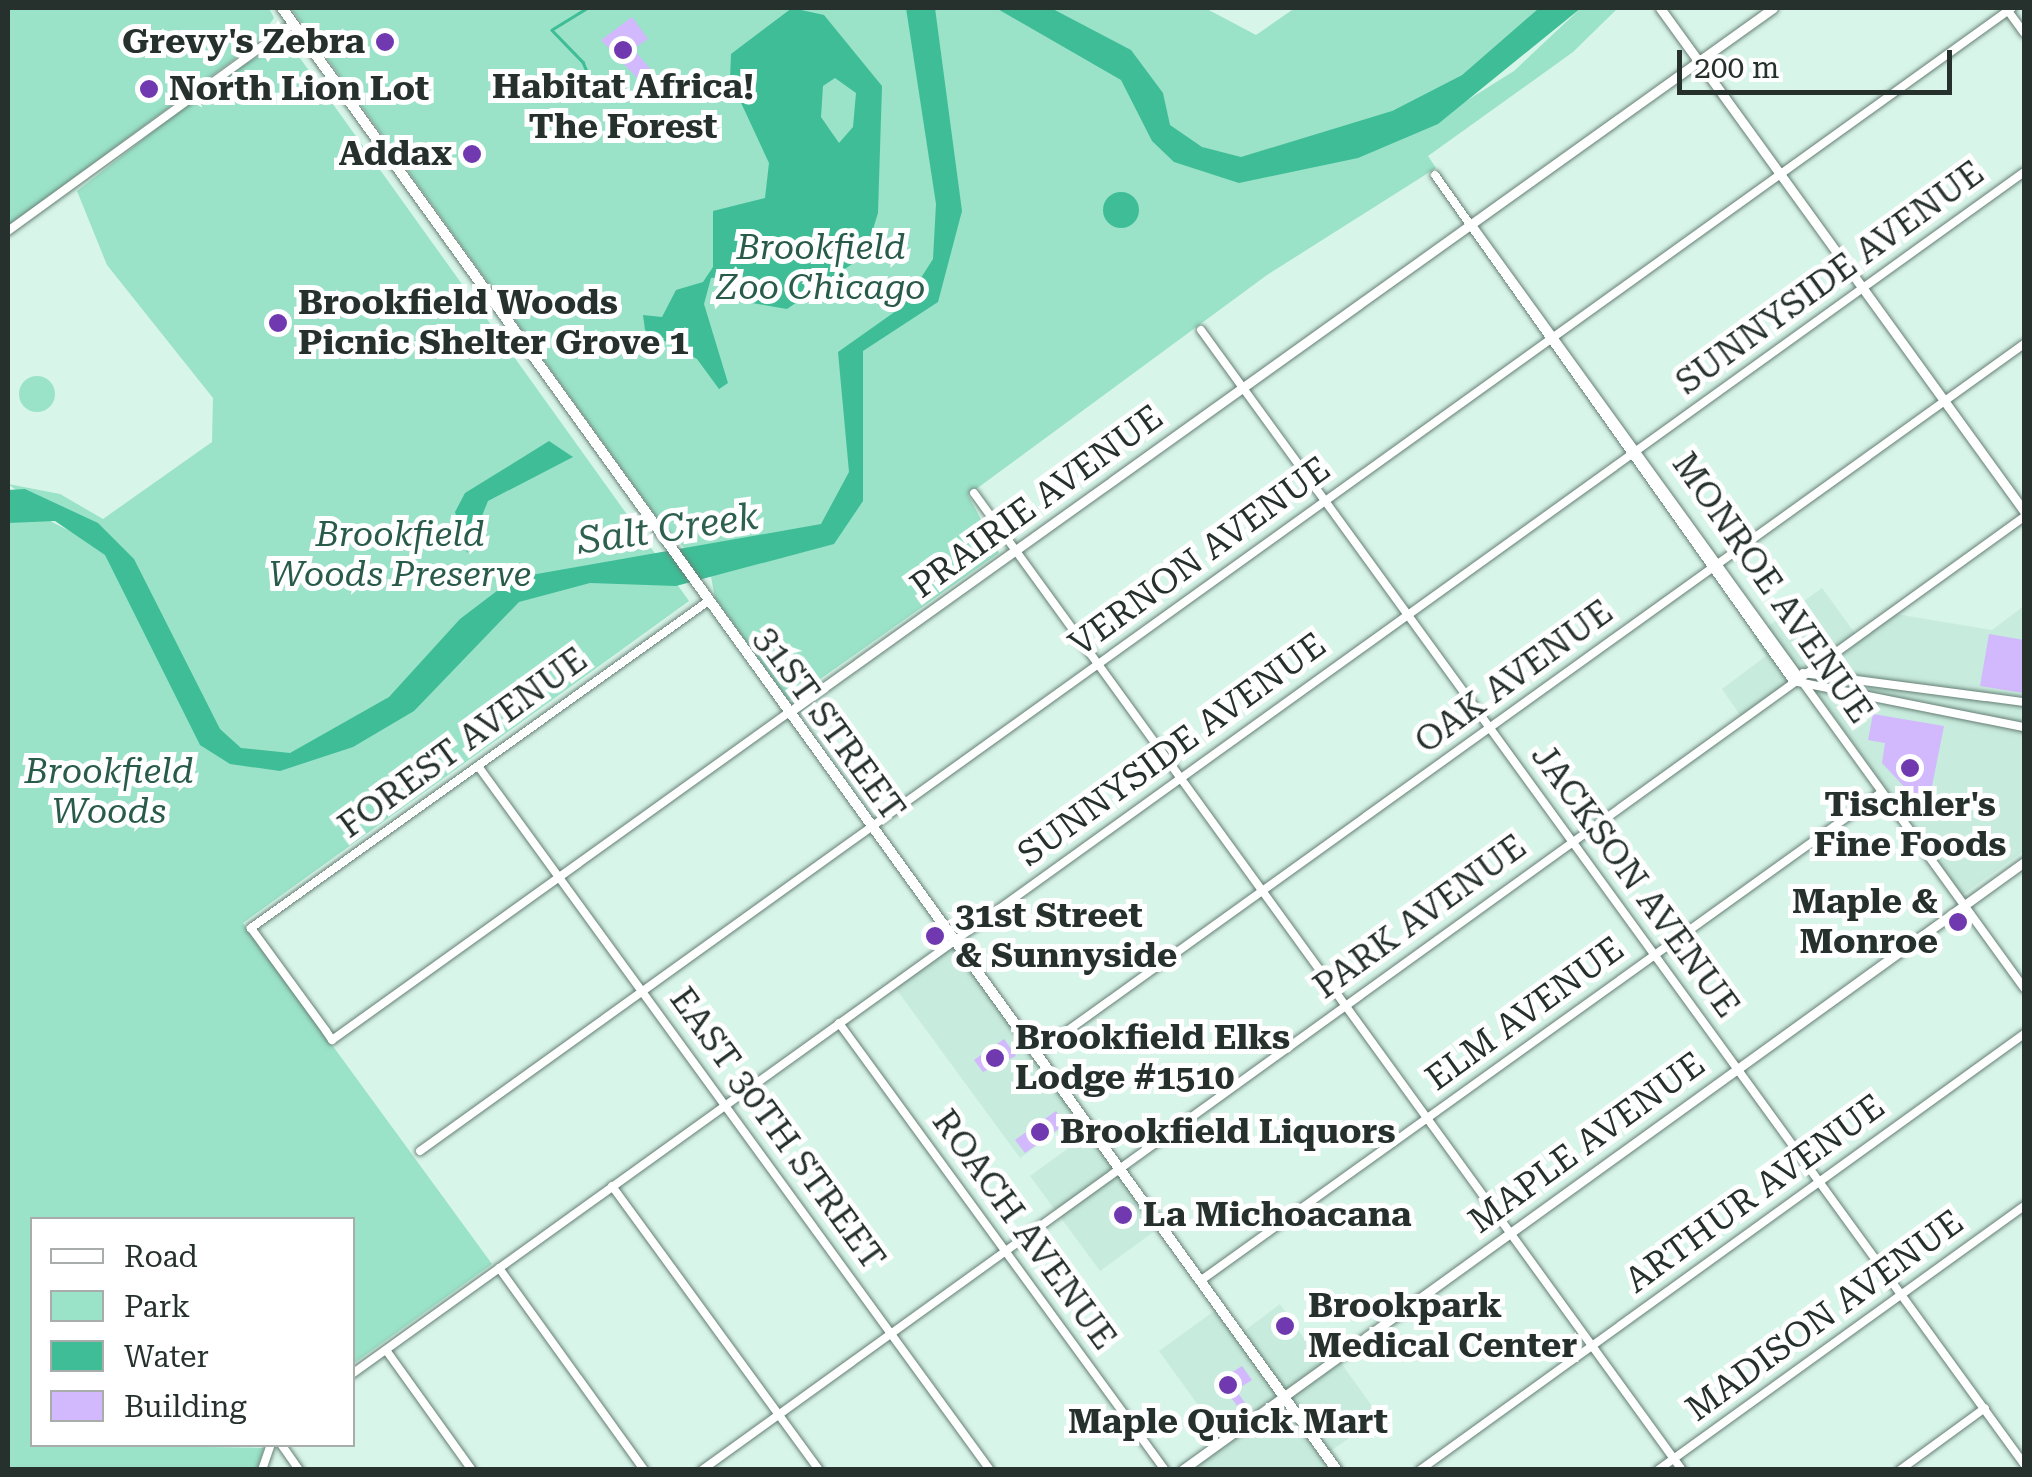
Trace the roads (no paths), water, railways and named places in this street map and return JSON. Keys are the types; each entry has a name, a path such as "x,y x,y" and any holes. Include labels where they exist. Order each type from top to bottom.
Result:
{"main road":[{"name":"31ST STREET","path":"282,8 706,602 1337,1470"}],"street":[{"path":"1660,8 2024,514"},
{"name":"PRAIRIE AVENUE","path":"332,1040 1773,8"},
{"path":"2009,9 2024,34"},
{"name":"VERNON AVENUE","path":"420,1151 2009,9"},
{"path":"8,231 294,24"},
{"name":"SUNNYSIDE AVENUE","path":"355,1372 2024,172"},
{"name":"MONROE AVENUE","path":"1435,175 1640,447 2024,988"},
{"name":"MONROE AVENUE","path":"1471,224 1548,342 1793,681"},
{"name":"JACKSON AVENUE","path":"1201,330 2024,1464"},
{"name":"OAK AVENUE","path":"1036,1054 2024,344"},
{"path":"974,493 1682,1470"},
{"name":"PARK AVENUE","path":"702,1470 2024,514"},
{"name":"FOREST AVENUE","path":"332,1040 252,928 706,602"},
{"path":"1803,673 2024,702"},
{"path":"1793,681 1813,689 2024,728"},
{"name":"EAST 30TH STREET","path":"478,766 990,1470"},
{"name":"ELM AVENUE","path":"1200,1281 1882,792"},
{"name":"MAPLE AVENUE","path":"1182,1470 2024,862"},
{"name":"ROACH AVENUE","path":"839,1023 1165,1470"},
{"name":"ARTHUR AVENUE","path":"1420,1470 2024,1034"},
{"path":"612,1186 818,1470"},
{"name":"MADISON AVENUE","path":"1658,1470 2024,1206"},
{"path":"499,1268 644,1470"},
{"path":"386,1350 472,1470"},
{"path":"1900,1470 1985,1408"},
{"path":"283,1447 299,1470"}],"water":[{"path":"792,8 824,15 882,86 878,213 865,255 787,309 752,303 723,277 711,278 704,304 728,383 719,389 697,359 645,330 643,315 662,317 676,290 703,282 713,267 713,211 765,198 769,163 730,79 731,54","holes":["835,78 856,93 853,127 839,143 821,117 823,86"]},
{"name":"Salt Creek","path":"906,8 935,8 962,211 938,302 863,351 863,501 834,544 676,586 590,583 519,602 414,711 353,747 280,771 230,764 200,745 105,555 55,521 8,523 8,490 25,489 98,523 134,559 220,729 241,748 290,753 389,697 460,619 514,578 821,524 849,472 838,352 903,306 933,259 936,204"},
{"path":"996,8 1051,8 1131,50 1163,93 1170,125 1202,147 1241,157 1392,111 1462,75 1539,8 1581,8 1438,124 1358,158 1239,183 1174,162 1152,141 1121,80"},
{"path":"1121,192 1134,197 1139,210 1134,223 1121,228 1108,223 1103,210 1108,197"},
{"path":"549,441 573,457 488,501 467,553 455,512 465,493"}],"waterway":[{"path":"588,8 552,30 583,62 596,93"}],"place":[{"name":"Grevy's Zebra","path":"385,42"},
{"name":"Habitat Africa! The Forest","path":"623,50"},
{"name":"North Lion Lot","path":"149,89"},
{"name":"Addax","path":"472,154"},
{"name":"Brookfield Woods Picnic Shelter Grove 1","path":"278,323"},
{"name":"Tischler's Fine Foods","path":"1910,768"},
{"name":"Maple & Monroe","path":"1958,922"},
{"name":"31st Street & Sunnyside","path":"935,936"},
{"name":"Brookfield Elks Lodge #1510","path":"995,1058"},
{"name":"Brookfield Liquors","path":"1040,1132"},
{"name":"La Michoacana","path":"1123,1215"},
{"name":"Brookpark Medical Center","path":"1285,1326"},
{"name":"Maple Quick Mart","path":"1228,1385"}],"park label":[{"name":"Brookfield Zoo Chicago","path":"821,268"},
{"name":"Brookfield Woods Preserve","path":"400,555"},
{"name":"Brookfield Woods","path":"109,792"}]}
